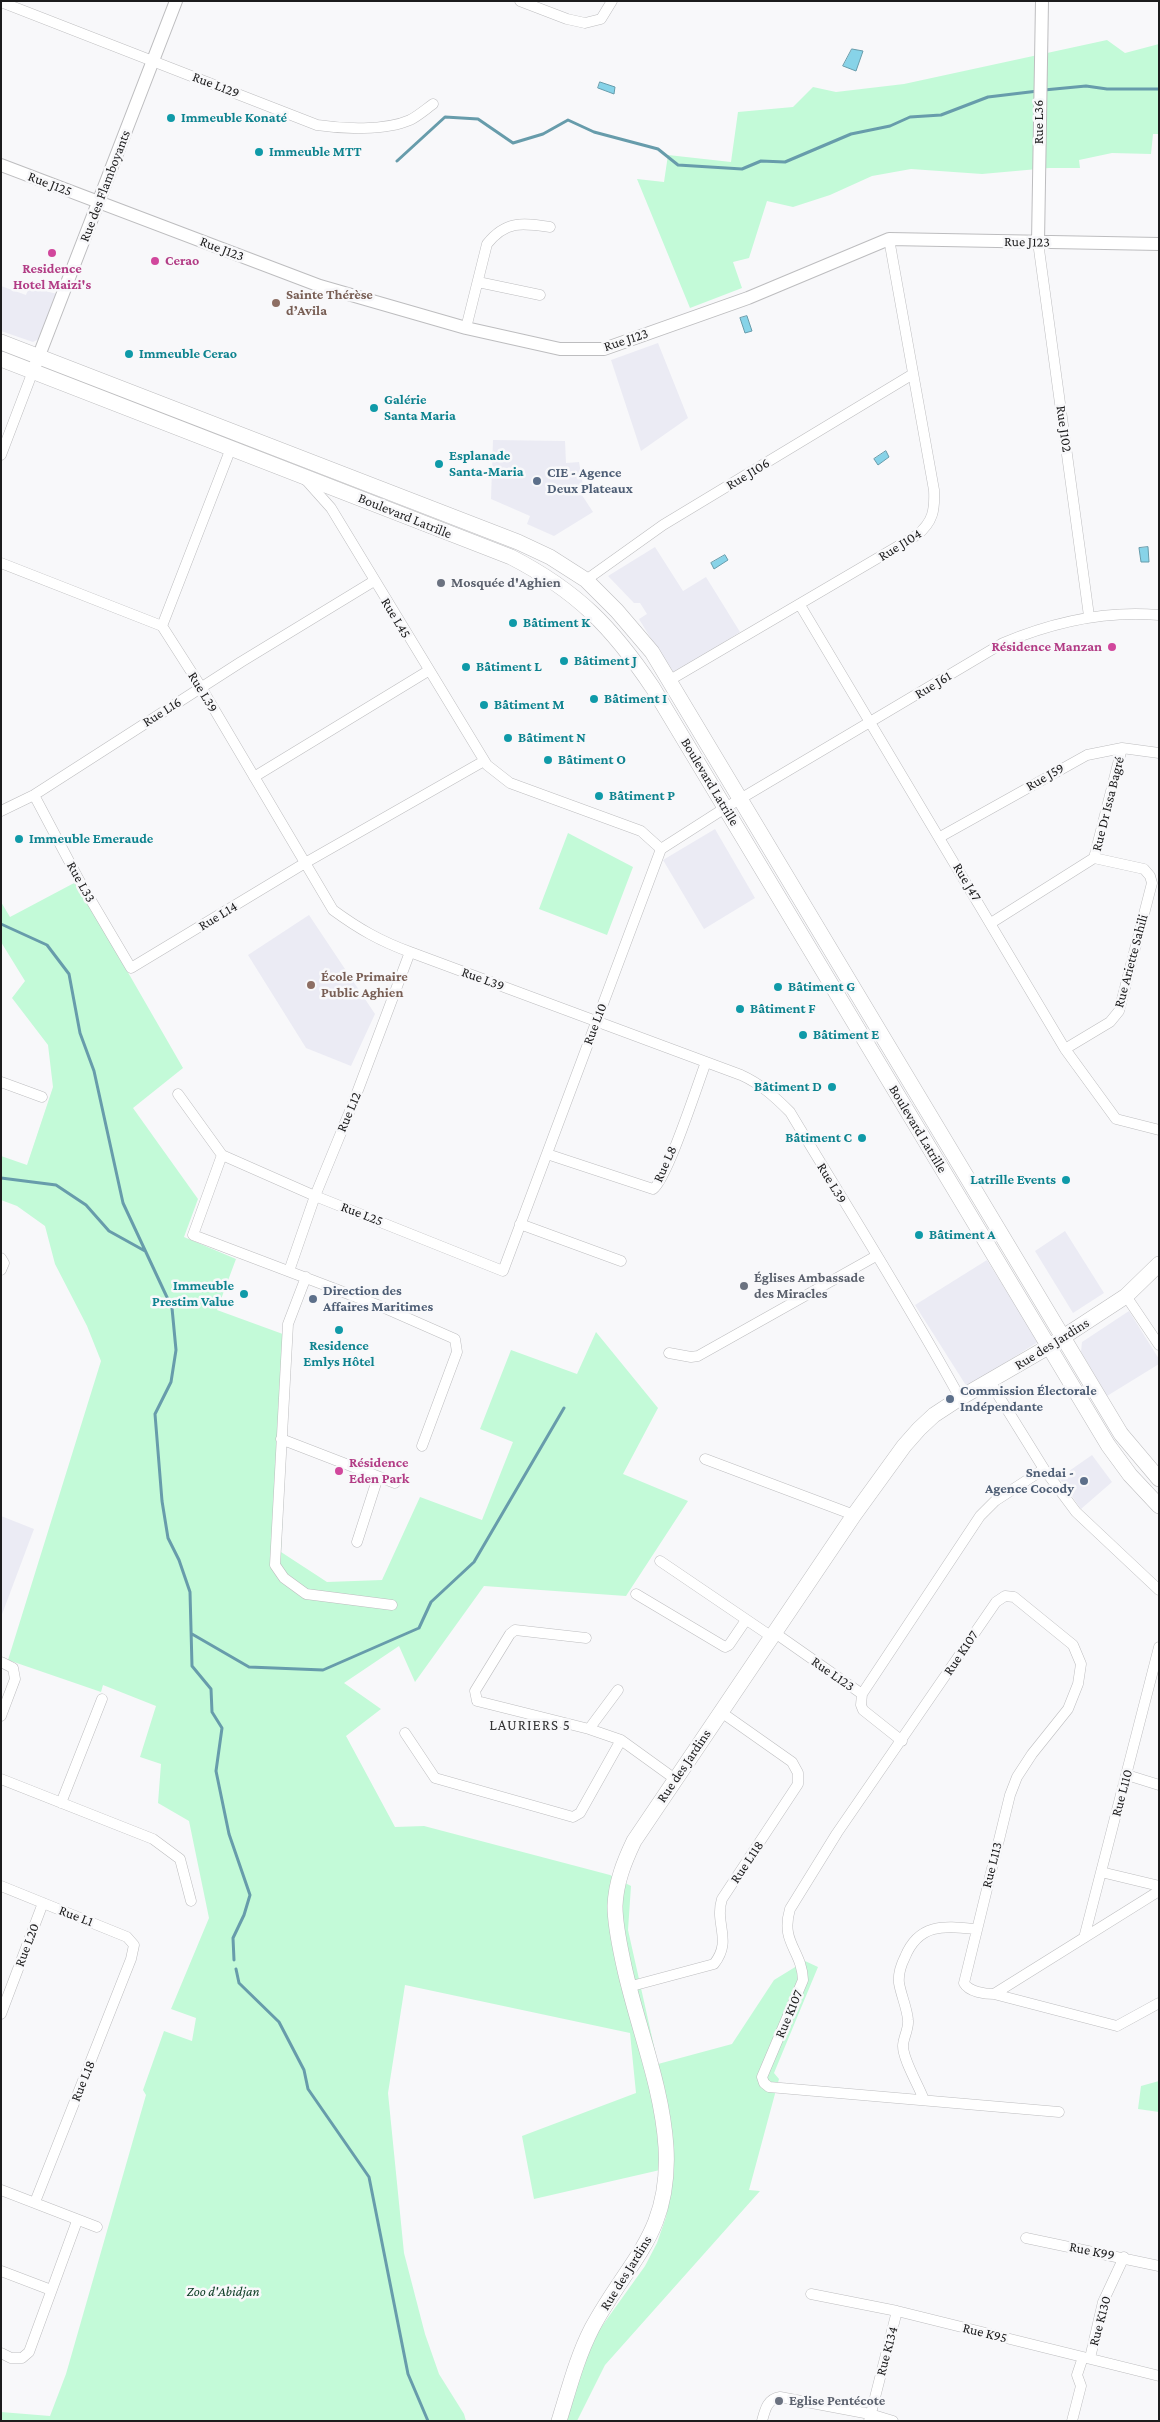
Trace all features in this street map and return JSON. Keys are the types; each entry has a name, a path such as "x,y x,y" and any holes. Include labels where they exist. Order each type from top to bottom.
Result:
{"main road":[{"name":"Boulevard Latrille","path":"1,342 36,364 231,448 511,558 538,571 572,594 603,623 638,665 1108,1445 1130,1475 1159,1506"},
{"name":"Boulevard Latrille","path":"1,359 36,364 518,542 550,557 586,580 638,635 670,680 739,800 1064,1336 1121,1434 1143,1463 1159,1479"},
{"name":"Rue des Jardins","path":"559,2421 573,2373 591,2330 650,2236 659,2214 664,2191 666,2144 651,2068 628,1987 615,1907 623,1863 634,1841 854,1515 904,1446 919,1429 934,1415 960,1398 1048,1347 1126,1296 1159,1264"}],"street":[{"name":"Rue des Flamboyants","path":"36,364 176,1"},
{"path":"520,1 567,19 585,23 601,19 612,1"},
{"name":"Rue L36","path":"1038,242 1042,1"},
{"name":"Rue L129","path":"1,2 318,125 350,130 384,125 409,120 433,104"},
{"name":"Rue J125","path":"1,165 98,203"},
{"name":"Rue J123","path":"98,203 320,286 466,328 560,349 604,349 748,298 889,239 1159,244"},
{"path":"466,328 487,244 493,236 509,226 523,223 550,228"},
{"name":"Rue J104","path":"670,680 917,535 932,519 935,506 934,490 889,239"},
{"name":"Rue J102","path":"1038,242 1089,616"},
{"path":"478,282 540,296"},
{"path":"1,455 36,364"},
{"name":"Rue J106","path":"586,580 663,525 913,374"},
{"path":"1,563 162,626 231,448"},
{"name":"Rue L45","path":"301,475 331,508 428,671 486,763"},
{"name":"Rue L16","path":"1,811 34,795 201,687 374,581"},
{"name":"Rue J47","path":"800,605 1066,1049 1116,1119 1159,1130"},
{"name":"Rue J61","path":"725,808 1003,643 1035,630 1089,616 1159,615"},
{"name":"Rue L39","path":"162,626 201,687 333,910 366,934 706,1062 754,1081 774,1095 790,1112 876,1256 914,1314 960,1398"},
{"path":"254,777 428,671"},
{"name":"Rue J59","path":"940,837 1073,761 1104,750 1122,748 1159,753"},
{"name":"Rue Dr Issa Bagré","path":"991,922 1094,858 1122,748"},
{"path":"486,763 510,783 641,831 661,849 725,808"},
{"name":"Rue L14","path":"132,968 305,863 486,763"},
{"name":"Rue L33","path":"34,795 79,880 132,968"},
{"name":"Rue L10","path":"503,1271 661,849"},
{"name":"Rue Ariette Sahili","path":"1066,1049 1110,1022 1119,1011 1152,883 1144,869 1094,858"},
{"name":"Rue L12","path":"289,1271 315,1196 352,1106 410,952"},
{"name":"Rue L8","path":"547,1154 654,1189 658,1186 668,1162 706,1062"},
{"path":"1,1082 42,1097"},
{"path":"178,1094 222,1155 193,1235 380,1306 455,1339 457,1352 422,1446"},
{"name":"Rue L25","path":"222,1155 315,1196 503,1271"},
{"path":"520,1224 621,1260"},
{"path":"669,1353 691,1357 704,1353 876,1256"},
{"path":"1,1270 2,1258"},
{"path":"306,1278 288,1324 275,1565 284,1578 306,1594 392,1605"},
{"path":"1126,1296 1159,1345"},
{"path":"990,1382 1044,1469 1082,1519 1159,1590"},
{"path":"282,1440 395,1483"},
{"path":"705,1458 854,1515"},
{"path":"862,1694 980,1516 995,1501 1044,1469"},
{"path":"357,1542 378,1476"},
{"name":"Rue L123","path":"660,1561 746,1620 774,1635 862,1694 863,1710 902,1740"},
{"path":"636,1594 725,1647 729,1645 746,1620"},
{"name":"Rue K107","path":"1005,1596 996,1602 837,1833 790,1908 786,1922 787,1932 803,1971 803,1980 762,2077 764,2083 769,2087 1059,2112"},
{"name":"Rue L113","path":"1005,1596 1014,1597 1073,1645 1081,1664 1078,1684 1068,1709 1032,1754 1017,1777 1010,1795 975,1929 964,1984 966,1987 986,1994 994,1994 1117,2026 1159,2003"},
{"path":"586,1638 516,1630 510,1634 475,1691 474,1697 477,1701 589,1729 621,1740 675,1779"},
{"name":"Rue L110","path":"1084,1938 1159,1647"},
{"path":"1,1716 15,1679 15,1670 4,1663"},
{"path":"589,1729 618,1690"},
{"path":"61,1803 102,1699"},
{"name":"Rue L118","path":"628,1987 714,1964 721,1956 724,1941 718,1910 722,1899 798,1784 798,1773 792,1762 722,1712"},
{"path":"405,1733 434,1778 573,1817 580,1812 621,1740"},
{"path":"1127,1775 1159,1785"},
{"path":"1,1780 153,1839 180,1859 190,1901"},
{"path":"1101,1872 1159,1886"},
{"name":"Rue L1","path":"1,1886 128,1936 134,1946 131,1959"},
{"path":"994,1994 1159,1890"},
{"name":"Rue L20","path":"1,2014 43,1903"},
{"path":"924,2100 904,2052 908,2021 899,1982 899,1973 907,1951 913,1941 922,1934 932,1929 948,1927 975,1929"},
{"name":"Rue L18","path":"35,2202 131,1959"},
{"path":"1,2190 97,2228"},
{"path":"1,2353 11,2358 26,2356 77,2221"},
{"name":"Rue K99","path":"1026,2238 1124,2257 1159,2266"},
{"name":"Rue K130","path":"1072,2421 1081,2386 1077,2375 1086,2358 1103,2302 1124,2257"},
{"path":"1,2272 51,2290"},
{"name":"Rue K95","path":"811,2294 897,2311 1159,2376"},
{"name":"Rue K134","path":"869,2417 897,2311"},
{"path":"762,2421 767,2405 773,2399 793,2398 869,2417 894,2421"}],"shaded area":[{"path":"1,286 26,295 29,287 57,294 39,339 33,342 1,331"},
{"path":"658,343 688,418 641,451 611,360"},
{"name":"CIE - Agence Deux Plateaux","path":"493,440 565,441 566,463 579,462 583,485 578,489 593,512 554,536 527,524 530,516 491,499"},
{"path":"655,547 683,591 706,577 740,632 673,675 639,619 647,614 640,603 634,603 608,576"},
{"path":"715,829 755,898 704,929 663,860"},
{"name":"École Primaire Public Aghien","path":"309,915 375,1014 351,1066 306,1048 248,955"},
{"path":"1065,1231 1104,1293 1073,1313 1035,1251"},
{"path":"987,1260 1038,1342 967,1387 915,1305"},
{"path":"1129,1311 1159,1359 1159,1364 1107,1396 1081,1352 1082,1342"},
{"path":"1092,1455 1112,1482 1081,1509 1059,1478"},
{"path":"1,1516 34,1529 1,1617"}],"green space":[{"path":"1107,40 1125,53 1159,44 1159,134 1153,134 1151,154 1112,153 1079,160 1080,168 1049,168 982,174 911,169 872,176 830,195 793,207 767,201 749,258 733,262 742,288 690,308 637,179 664,182 668,155 731,162 738,112 793,107 813,87 836,92 904,84"},
{"path":"568,833 633,867 607,935 539,909"},
{"name":"Zoo d'Abidjan","path":"76,882 183,1068 133,1108 198,1199 184,1237 236,1259 217,1310 291,1337 281,1552 327,1582 382,1580 420,1497 482,1520 513,1442 480,1429 511,1350 577,1374 596,1332 658,1408 623,1474 688,1501 626,1596 484,1586 415,1682 399,1646 344,1683 381,1709 346,1736 395,1827 424,1826 610,1875 631,1886 628,1930 658,2064 732,2044 774,1980 805,1961 818,1967 774,2073 779,2079 749,2190 760,2191 605,2365 577,2421 557,2421 597,2333 645,2266 657,2243 666,2217 673,2167 534,2199 522,2136 636,2093 630,2033 405,1985 388,2093 404,2253 425,2334 439,2374 464,2414 466,2421 1,2421 1,2412 50,2416 66,2374 146,2095 143,2090 164,2031 192,2041 196,2018 171,2009 209,1918 189,1821 158,1803 161,1764 140,1757 156,1706 103,1685 101,1692 8,1660 101,1361 87,1326 55,1264 45,1226 17,1206 1,1200 1,1156 27,1165 53,1087 48,1045 12,998 25,981 1,942 1,902 10,917"},
{"path":"1159,2081 1159,2112 1138,2109 1141,2086"}],"water":[{"path":"852,49 863,51 856,71 843,66"},
{"path":"600,82 615,87 614,94 598,88"},
{"path":"747,316 752,331 745,333 740,318"},
{"path":"886,451 889,457 878,465 874,459"},
{"path":"1148,547 1149,562 1141,562 1139,548"},
{"path":"725,555 728,560 714,569 711,563"}],"waterway":[{"path":"1044,90 1086,86 1107,89 1159,89"},
{"path":"397,161 445,117 478,119 513,143 543,134 568,120 594,132 658,149 678,165 742,169 761,161 785,162 851,134 890,126 910,117 941,115 988,97 1038,91"},
{"path":"1,924 47,945 69,974 80,1033 94,1071 123,1203 172,1308 176,1350 171,1382 155,1414 162,1501 168,1538 179,1560 190,1592 192,1666 211,1689 212,1712 222,1728 216,1771 229,1834 250,1895 244,1915 233,1938 234,1960"},
{"path":"1,1178 56,1185 86,1205 109,1231 145,1251"},
{"path":"192,1634 249,1667 323,1670 419,1628 431,1602 474,1562 564,1408"},
{"path":"236,1969 239,1983 279,2022 304,2070 308,2089 369,2177 408,2374 428,2421"}],"place":[{"name":"Immeuble Konaté","path":"171,118"},
{"name":"Immeuble MTT","path":"259,152"},
{"name":"Residence Hotel Maizi's","path":"52,253"},
{"name":"Cerao","path":"155,261"},
{"name":"Sainte Thérèse d’Avila","path":"276,303"},
{"name":"Immeuble Cerao","path":"129,354"},
{"name":"Galérie Santa Maria","path":"374,408"},
{"name":"Esplanade Santa-Maria","path":"439,464"},
{"name":"CIE - Agence Deux Plateaux","path":"537,481"},
{"name":"Mosquée d'Aghien","path":"441,583"},
{"name":"Bâtiment K","path":"513,623"},
{"name":"Résidence Manzan","path":"1112,647"},
{"name":"Bâtiment J","path":"564,661"},
{"name":"Bâtiment L","path":"466,667"},
{"name":"Bâtiment I","path":"594,699"},
{"name":"Bâtiment M","path":"484,705"},
{"name":"Bâtiment N","path":"508,738"},
{"name":"Bâtiment O","path":"548,760"},
{"name":"Bâtiment P","path":"599,796"},
{"name":"Immeuble Emeraude","path":"19,839"},
{"name":"École Primaire Public Aghien","path":"311,985"},
{"name":"Bâtiment G","path":"778,987"},
{"name":"Bâtiment F","path":"740,1009"},
{"name":"Bâtiment E","path":"803,1035"},
{"name":"Bâtiment D","path":"832,1087"},
{"name":"Bâtiment C","path":"862,1138"},
{"name":"Latrille Events","path":"1066,1180"},
{"name":"Bâtiment A","path":"919,1235"},
{"name":"Églises Ambassade des Miracles","path":"744,1286"},
{"name":"Immeuble Prestim Value","path":"244,1294"},
{"name":"Direction des Affaires Maritimes","path":"313,1299"},
{"name":"Residence Emlys Hôtel","path":"339,1330"},
{"name":"Commission Électorale Indépendante","path":"950,1399"},
{"name":"Résidence Eden Park","path":"339,1471"},
{"name":"Snedai - Agence Cocody","path":"1084,1481"},
{"name":"Eglise Pentécote","path":"779,2401"}],"district":[{"name":"LAURIERS 5","path":"530,1725"}]}
